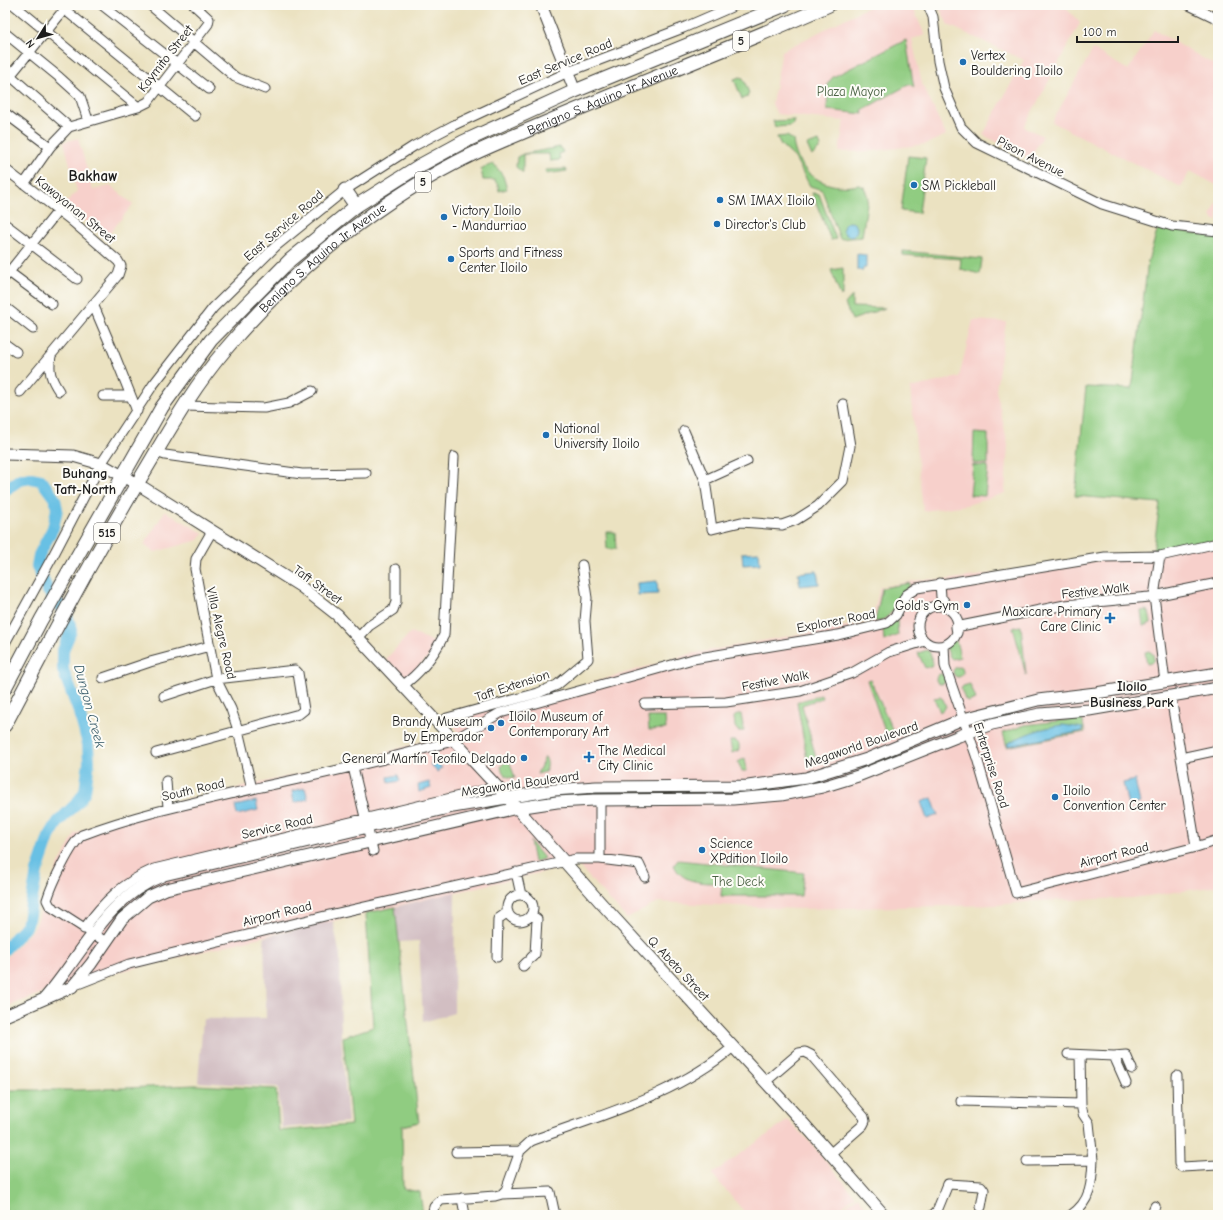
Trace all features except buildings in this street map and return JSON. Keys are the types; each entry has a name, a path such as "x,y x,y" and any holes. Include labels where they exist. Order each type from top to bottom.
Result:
{"highway":[{"name":"Benigno S. Aquino Jr. Avenue","path":"5,688 41,620 162,407 211,340 273,275 356,206 419,166 463,142 575,91 785,5"},
{"name":"Benigno S. Aquino Jr. Avenue","path":"5,725 79,583 184,406 224,351 284,287 312,261 387,203 475,153 581,107 829,5"},
{"path":"345,190 356,206"},
{"path":"273,275 284,287"},
{"path":"15,671 29,680"}],"main road":[{"path":"542,5 575,91"},
{"name":"Taft Street","path":"5,454 73,456 101,464 137,484 300,586 337,615 454,740"},
{"name":"Megaworld Boulevard","path":"42,1000 88,932 130,892 164,876 329,836 367,822 399,820 475,803 554,790 596,787 739,786 776,784 806,778 848,766 963,720 989,712 1038,700 1218,673"},
{"name":"Megaworld Boulevard","path":"72,987 91,964 126,914 148,897 166,889 334,849 372,846 402,833 516,808 555,803 600,800 733,799 781,795 852,778 967,732 992,724 1040,714 1089,710 1218,688"},
{"path":"989,712 986,714 985,720 988,724 992,724"},
{"path":"931,733 939,734 941,736 940,742 936,745"},
{"name":"Q. Abeto Street","path":"454,740 830,1154 881,1214"},
{"path":"554,790 550,792 548,796 550,800 555,803"},
{"path":"475,803 483,808 482,813 478,816"},
{"path":"399,820 394,825 393,829 402,833"},
{"path":"329,836 335,837 340,841 334,849"},
{"path":"117,904 114,908 116,915 119,916 126,914"},
{"name":"Airport Road","path":"5,1016 72,987"}],"street":[{"path":"14,5 138,107"},
{"path":"102,5 178,63 209,89"},
{"path":"150,5 235,77 265,89"},
{"name":"Kaymito Street","path":"24,184 50,147 69,127 88,120 138,107 148,102 208,24 209,19 194,5"},
{"name":"East Service Road","path":"5,643 101,464 168,364 213,308 276,246 345,190 414,146 454,125 568,72 683,28 736,5"},
{"name":"Pison Avenue","path":"928,5 933,17 938,61 944,88 961,127 977,143 1102,204 1172,226 1218,231"},
{"path":"1189,5 1201,8 1218,19"},
{"path":"69,127 7,77 30,52 64,7 159,88 195,116"},
{"path":"5,33 30,52 80,96 88,120"},
{"path":"5,113 50,147"},
{"name":"Kawayanan Street","path":"5,169 58,210 118,261 121,270 118,275 92,304"},
{"path":"52,304 6,273 31,245 58,210"},
{"path":"5,224 77,279"},
{"path":"20,392 92,304 137,411"},
{"path":"5,307 33,330"},
{"path":"5,344 16,352"},
{"path":"51,356 49,366 50,377 59,391"},
{"path":"184,406 264,408 289,403 312,391"},
{"path":"103,396 130,396"},
{"path":"684,431 705,480 712,529 741,522 782,525 796,520 818,506 843,481 850,446 844,404"},
{"path":"156,452 165,455 302,474 366,474"},
{"path":"402,686 417,674 434,656 444,635 454,457"},
{"path":"705,480 747,461"},
{"name":"Villa Alegre Road","path":"212,531 194,564 216,679 231,709 238,730 252,789"},
{"name":"Explorer Road","path":"454,740 500,713 693,660 838,635 887,623 896,615 906,595 917,588 940,583 1106,557 1160,556 1218,543"},
{"path":"1160,556 1154,596 1165,682"},
{"name":"Taft Extension","path":"438,724 447,718 538,693 557,685 588,659 586,621 587,598 582,565"},
{"path":"358,638 369,626 393,610 396,602 396,569"},
{"path":"940,583 941,596 951,610 958,620 957,633 954,638 944,645 930,644 925,640 919,631 918,625 922,613 932,606 939,606 951,610"},
{"name":"Festive Walk","path":"957,633 956,627 1065,606 1154,596 1218,583"},
{"name":"Festive Walk","path":"645,704 726,702 800,691 852,673 889,652 925,640"},
{"name":"Enterprise Road","path":"944,645 945,666 995,816 1016,893"},
{"path":"102,678 150,662 210,646"},
{"path":"156,753 303,713 304,710 298,672 295,670 216,679 164,696"},
{"path":"1171,697 1196,848"},
{"name":"South Road","path":"106,942 88,932 47,902 47,898 73,844 82,835 120,821 168,808 353,767 454,740"},
{"path":"1181,758 1218,750"},
{"path":"353,767 372,846"},
{"path":"166,781 168,808"},
{"name":"Service Road","path":"88,932 114,893 147,872 218,852 367,822 497,787"},
{"path":"600,800 600,859"},
{"name":"Airport Road","path":"1016,893 1196,848 1218,840"},
{"name":"Airport Road","path":"72,987 129,964 576,859 600,859 639,864 645,877"},
{"path":"516,872 521,895 531,903 533,907 531,915 525,920 516,920 508,912 507,908 510,900 521,895"},
{"path":"497,957 498,919 508,912"},
{"path":"527,962 535,954 536,919 531,915"},
{"path":"502,1194 506,1190 520,1151 531,1141 644,1100 690,1078 717,1061 733,1047"},
{"path":"765,1082 799,1053 805,1052 811,1055 864,1117 865,1121 863,1125 830,1154"},
{"path":"1068,1054 1114,1056 1126,1055 1132,1069"},
{"path":"1071,1215 1083,1206 1091,1188 1093,1160 1089,1123 1083,1114 1081,1104 1080,1055"},
{"path":"1114,1056 1126,1083"},
{"path":"1177,1076 1179,1164 1182,1167 1218,1165"},
{"path":"961,1101 1081,1104"},
{"path":"456,1152 520,1151"},
{"path":"1027,1161 1093,1160"},
{"path":"933,1215 937,1211 948,1184 981,1186 984,1190 981,1207"},
{"path":"432,1215 434,1207 441,1200 495,1196 502,1194 550,1192 555,1215"},
{"path":"462,1198 465,1215"},
{"path":"1151,1215 1155,1206"}],"shaded area":[{"path":"872,5 912,6 925,35 912,39 922,84 946,135 926,144 874,151 839,152 844,121 777,114 772,104 782,51"},
{"path":"938,5 1063,5 1080,23 1024,127 1043,136 1030,158 983,135 1024,60 948,25"},
{"path":"1154,30 1218,67 1218,186 1190,171 1181,187 1052,122 1093,49 1128,70"},
{"path":"78,138 93,190 111,186 133,204 106,238 64,204 77,191 64,142"},
{"path":"1218,200 1218,221 1213,219 1211,215"},
{"path":"973,320 1006,322 996,390 1008,445 1005,493 967,505 923,511 910,388 959,377"},
{"path":"165,511 203,533 199,540 155,552 144,545"},
{"name":"Iloilo Business Park","path":"1218,540 1218,886 1133,898 1035,901 997,905 797,909 658,902 627,919 577,864 333,921 309,963 298,928 118,972 40,994 5,1007 5,959 35,927 57,868 75,834 118,816 368,758 458,731 450,720 561,692 690,654 839,627 871,623 880,587 925,579 943,580 1158,553"},
{"path":"411,632 436,643 430,655 407,679 386,659"},
{"path":"455,892 454,1013 423,1022 419,941 398,942 395,907"},
{"path":"333,921 340,956 341,1037 348,1122 282,1128 278,1087 198,1082 203,1019 266,1018 264,937"},
{"path":"788,1120 811,1143 855,1196 831,1215 747,1215 712,1174"},
{"path":"858,1196 872,1215 833,1215 838,1212"}],"green space":[{"name":"Plaza Mayor","path":"906,40 914,88 910,84 862,110 863,114 827,110 828,83 833,77"},
{"path":"740,77 743,78 749,93 747,97 742,99 734,79"},
{"path":"794,120 793,124 790,126 775,127 773,121"},
{"path":"787,136 793,140 795,152 800,162 815,178 836,186 859,185 864,187 868,197 862,237 840,239 822,190 810,186 795,158 781,145 777,137"},
{"path":"819,141 821,147 812,156 807,145"},
{"path":"560,147 563,152 559,154 560,160 550,161 549,154 523,154"},
{"path":"523,154 523,173 516,167 517,157"},
{"name":"SM Pickleball","path":"908,156 926,158 919,213 901,211"},
{"path":"494,164 503,176 507,189 499,191 498,185 494,180 483,180 481,169"},
{"path":"566,169 567,171 546,174 545,170"},
{"path":"812,193 819,194 836,239 831,240"},
{"path":"1159,225 1195,234 1218,236 1218,540 1153,553 1160,503 1075,496 1086,387 1132,389 1148,261"},
{"path":"903,251 982,259 980,274 960,269 961,259 903,255"},
{"path":"843,268 843,293 841,297 831,270"},
{"path":"852,296 852,307 885,308 852,320 845,304"},
{"path":"974,433 988,434 988,464 973,463"},
{"path":"973,465 988,466 985,496 970,495"},
{"path":"606,532 615,532 616,549 607,549"},
{"path":"910,583 910,586 888,617 875,622 882,588"},
{"path":"1146,610 1149,612 1151,623 1143,626 1141,611"},
{"path":"897,620 898,635 884,641 883,629"},
{"path":"1021,626 1026,675 1013,627"},
{"path":"956,640 960,657 952,659 949,656 946,646 948,643"},
{"path":"927,650 930,652 933,663 931,666 925,668 918,653"},
{"path":"1149,651 1153,654 1154,660 1147,664 1145,652"},
{"path":"956,667 960,667 962,668 962,676 956,677 953,674 953,670"},
{"path":"939,674 943,674 945,675 945,683 939,684 936,681 936,677"},
{"path":"870,679 893,731 886,734 867,680"},
{"path":"970,684 976,699 968,702 965,700 961,689 963,686"},
{"path":"821,695 822,698 802,705 816,758 807,760 797,702"},
{"path":"940,697 943,699 946,707 940,712 934,698"},
{"path":"737,714 741,714 744,731 738,731 735,727 734,717"},
{"path":"648,717 665,717 666,729 649,730"},
{"path":"1082,718 1085,732 1007,747 1003,733 1025,725"},
{"path":"730,741 736,741 739,744 739,750 732,753"},
{"path":"508,757 515,778 506,776 501,767"},
{"path":"545,757 547,761 546,770 545,772 537,774"},
{"path":"745,758 747,771 742,771 738,762"},
{"path":"530,841 544,858 543,859 534,862"},
{"name":"The Deck","path":"678,860 804,873 801,896 721,896 722,883 694,881 682,876 674,865"},
{"path":"395,907 419,1122 402,1126 403,1189 420,1192 423,1215 5,1215 5,1090 78,1090 195,1085 276,1089 279,1131 351,1125 343,1037 373,1027 366,913"}],"water":[{"path":"847,222 853,222 857,226 857,232 853,236 847,236 843,232 843,226"},
{"path":"857,254 866,255 866,268 863,268 863,270 857,270"},
{"path":"759,552 760,564 743,565 742,553"},
{"path":"817,571 819,584 800,586 798,573"},
{"path":"657,581 658,594 638,595 637,583"},
{"path":"1063,725 1083,728 1083,731 1008,746 1007,744 1034,732"},
{"path":"435,760 442,768 437,772 430,764"},
{"path":"398,775 400,781 389,783 388,777"},
{"path":"1135,780 1140,803 1128,806 1123,783"},
{"path":"429,782 431,788 419,792 418,785"},
{"path":"305,788 308,799 294,803 292,791"},
{"path":"932,798 938,815 927,819 921,802"},
{"path":"256,801 258,810 237,815 235,806"}],"waterway":[{"name":"Dungon Creek","path":"5,490 19,480 31,478 41,480 55,499 57,509 53,528 39,555 37,566 48,591 66,613 70,625 71,631 63,650 63,670 79,712 88,744 89,762 85,791 78,802 58,822 49,837 37,872 27,925 5,949"}],"place":[{"name":"Vertex Bouldering Iloilo","path":"963,62"},
{"name":"SM Pickleball","path":"914,185"},
{"name":"SM IMAX Iloilo","path":"720,200"},
{"name":"Victory Iloilo - Mandurriao","path":"444,217"},
{"name":"Director's Club","path":"717,224"},
{"name":"Sports and Fitness Center Iloilo","path":"451,259"},
{"name":"National University Iloilo","path":"546,435"},
{"name":"Gold's Gym","path":"967,605"},
{"name":"Maxicare Primary Care Clinic","path":"1110,618"},
{"name":"Iloilo Museum of Contemporary Art","path":"501,723"},
{"name":"Brandy Museum by Emperador","path":"491,728"},
{"name":"The Medical City Clinic","path":"589,757"},
{"name":"General Martín Teofilo Delgado","path":"524,758"},
{"name":"Iloilo Convention Center","path":"1055,797"},
{"name":"Science XPdition Iloilo","path":"702,850"}],"district":[{"name":"Bakhaw","path":"93,176"},
{"name":"Buhang Taft-North","path":"85,482"},
{"name":"Iloilo Business Park","path":"1132,694"}]}
